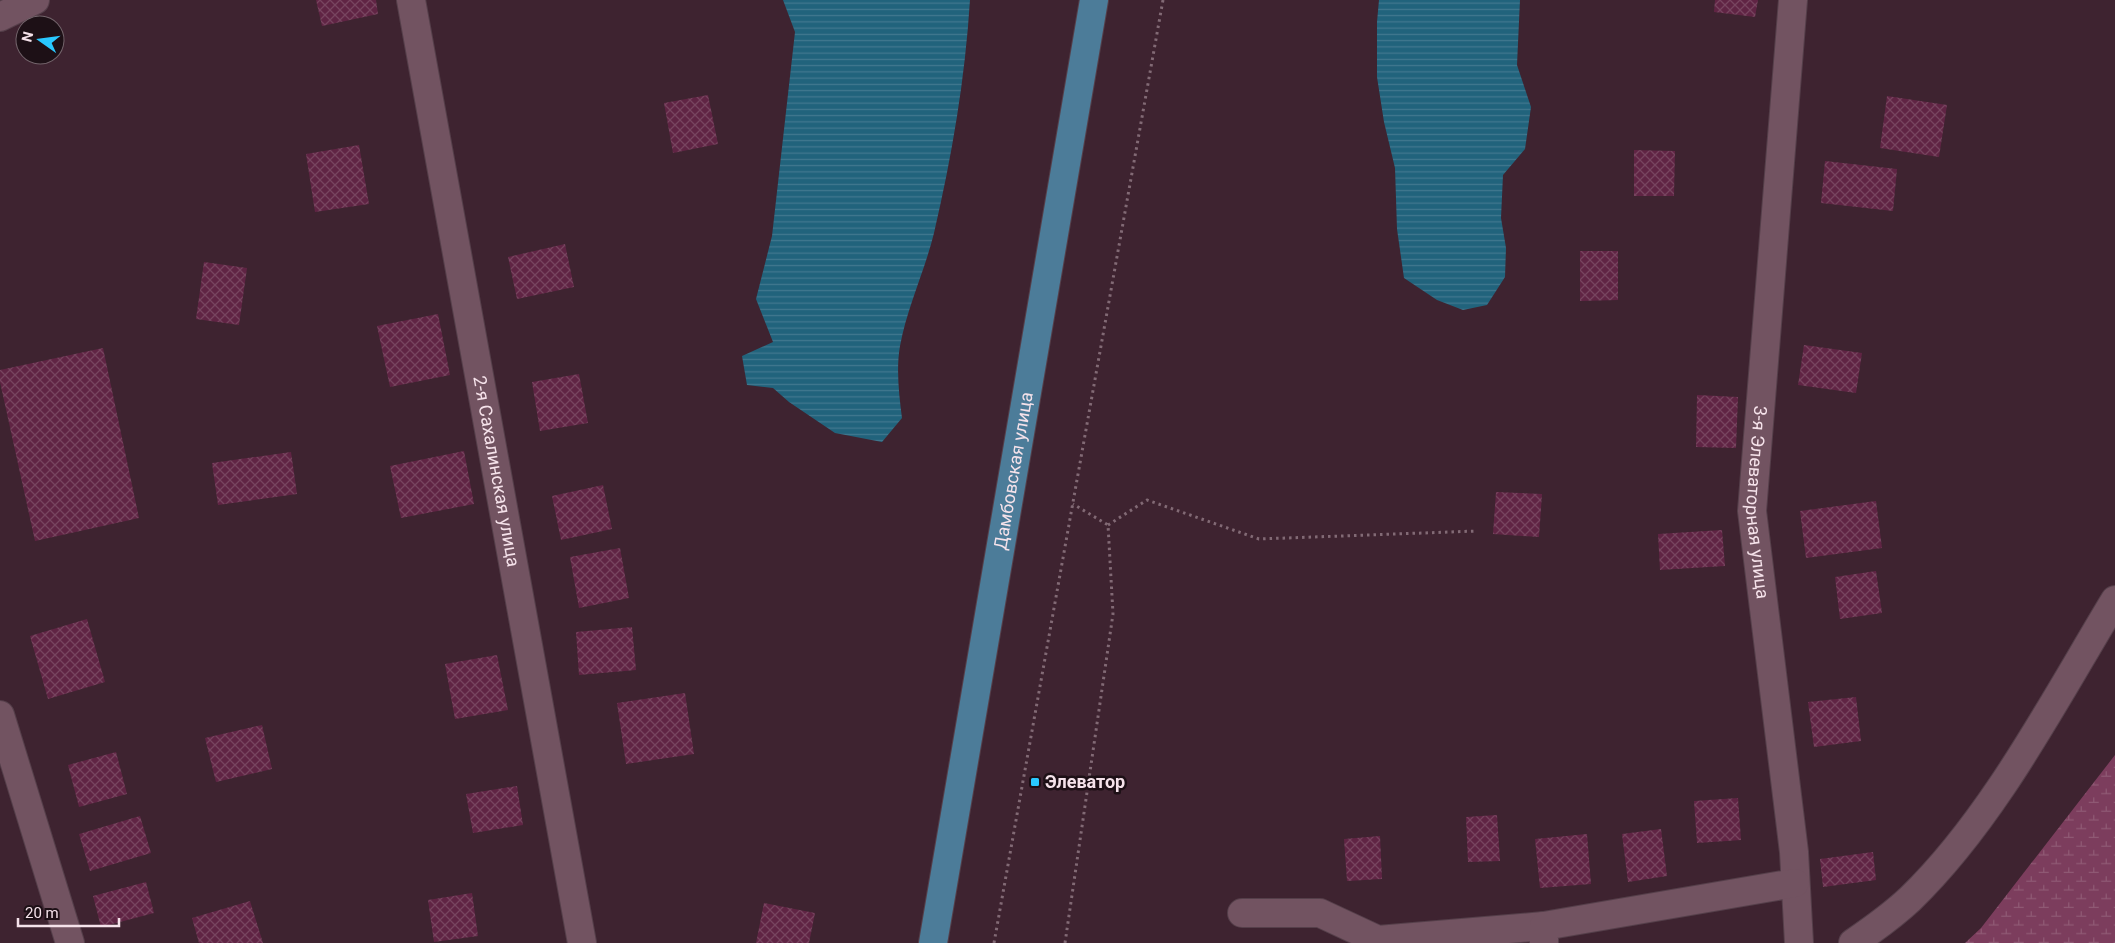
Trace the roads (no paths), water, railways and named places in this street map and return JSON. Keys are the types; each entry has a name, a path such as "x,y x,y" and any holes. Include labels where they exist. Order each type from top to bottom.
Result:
{"main road":[{"name":"Дамбовская улица","path":"933,943 1094,0"}],"street":[{"path":"0,17 35,0"},
{"name":"2-я Сахалинская улица","path":"411,0 582,943"},
{"name":"3-я Элеваторная улица","path":"1794,0 1752,511 1794,852 1799,943"},
{"path":"1853,943 1909,900 1958,845 2008,777 2115,600"},
{"path":"0,715 70,943"},
{"path":"1242,913 1320,912 1378,940 1544,935 1795,883"}],"water":[{"path":"783,0 970,0 961,88 947,175 934,233 900,346 898,373 902,418 882,442 835,433 789,402 773,388 747,385 742,356 773,342 756,299 772,236 795,32"},
{"path":"1379,0 1520,0 1517,65 1531,107 1525,149 1503,175 1501,218 1506,248 1505,277 1487,305 1463,310 1437,300 1404,278 1397,229 1395,168 1384,122 1377,77"}],"place":[{"name":"Элеватор","path":"1035,782"}]}
